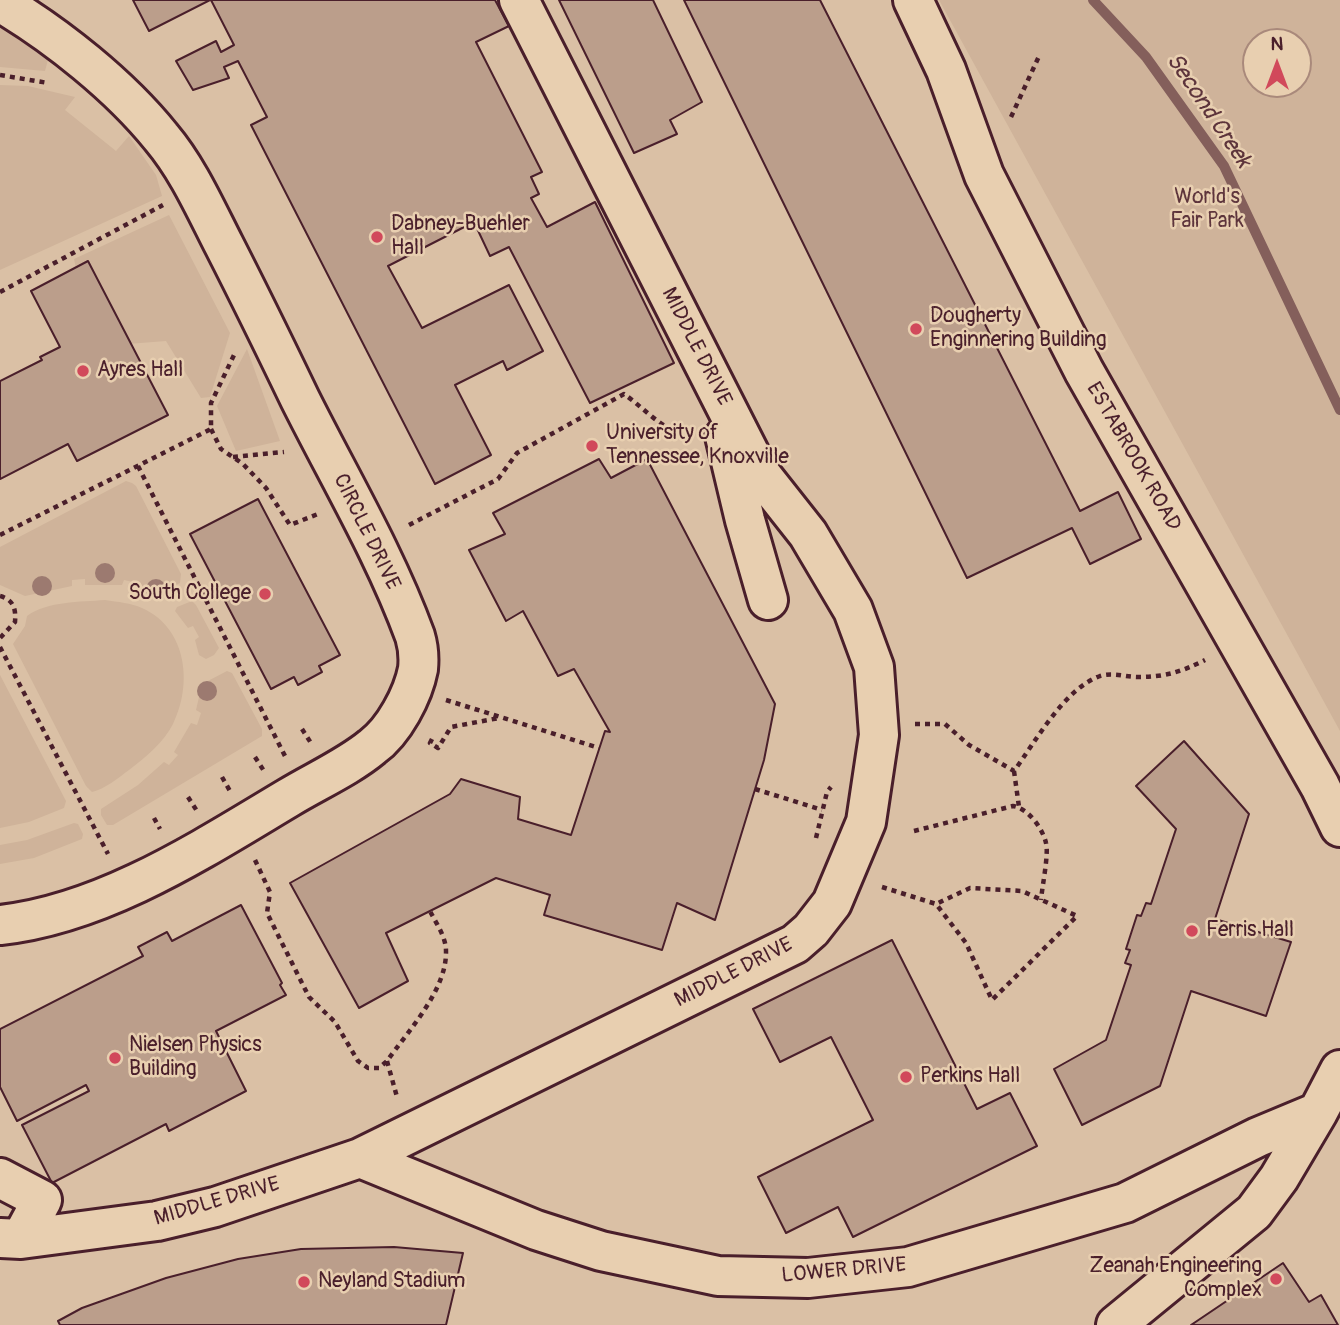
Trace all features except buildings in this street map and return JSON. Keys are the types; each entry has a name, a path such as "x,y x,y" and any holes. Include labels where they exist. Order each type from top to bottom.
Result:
{"street":[{"name":"MIDDLE DRIVE","path":"10,1238 157,1221 215,1207 360,1158 794,944 811,930 828,909 866,822 879,735 874,667 853,610 808,534 759,472 519,0"},
{"name":"ESTABROOK ROAD","path":"912,0 946,70 984,175 1077,359 1240,643 1340,827"},
{"name":"CIRCLE DRIVE","path":"0,2 61,43 126,99 161,136 179,162 250,296 392,582 417,641 419,664 414,687 399,716 374,746 203,849 125,888 67,910 25,922 0,925"},
{"path":"711,376 745,520 768,600"},
{"path":"1115,1325 1254,1212 1279,1178 1340,1070"},
{"name":"LOWER DRIVE","path":"360,1158 536,1230 601,1251 718,1276 808,1278 908,1267 1115,1206 1258,1137 1318,1112"},
{"path":"0,1178 42,1200 10,1238"}],"path":[{"path":"1011,117 1040,54"},
{"path":"0,292 171,200"},
{"path":"237,349 211,403 211,429 221,449 243,464 266,488 290,525 319,514"},
{"path":"399,530 498,479 516,453 624,394 669,428"},
{"path":"0,535 211,429"},
{"path":"232,457 290,452"},
{"path":"138,466 290,766"},
{"path":"0,596 9,600 16,609 15,622 0,638"},
{"path":"1019,807 1014,771 1065,701 1079,688 1101,676 1177,674 1240,643"},
{"path":"0,647 109,856"},
{"path":"443,709 448,691"},
{"path":"456,703 599,748"},
{"path":"435,732 430,743 438,748 452,727 501,717"},
{"path":"909,724 945,724 969,745 1014,771"},
{"path":"755,789 822,810"},
{"path":"914,831 1013,806 1019,807 1034,820 1046,844 1041,900"},
{"path":"251,853 270,892 267,913 309,998 335,1022 358,1061 368,1068 379,1068 387,1061 433,997 444,966 446,950 443,936 430,911"},
{"path":"882,887 936,904 966,943 992,1000 1077,916 1021,891 970,887 936,904"}],"shaded area":[{"name":"University of Tennessee, Knoxville","path":"0,0 1340,0 1340,1325 0,1325"}],"green space":[{"name":"World's Fair Park","path":"939,0 1340,0 1340,731"},
{"path":"0,24 49,56 45,71 0,67"},
{"path":"0,85 28,86 75,97 65,110 116,151 129,136 156,175 162,196 0,270"},
{"path":"169,215 230,333 210,397 201,398 166,341 102,346 84,306 74,259"},
{"path":"247,349 280,441 236,451 217,406"},
{"path":"126,481 136,486 181,574 180,583 156,594 137,588 137,583 124,580 122,585 85,585 85,579 72,580 72,586 25,596 0,585 0,547"},
{"path":"105,600 142,608 157,617 169,629 182,658 183,692 173,724 159,743 116,780 92,792 86,786 13,644 25,626 27,616 35,611 64,603"},
{"path":"192,601 219,648 214,655 206,659 199,655 195,640 199,637 193,626 188,628 175,611 177,607"},
{"path":"227,671 232,673 262,729 262,736 113,825 107,825 101,815 101,809 138,785 164,762 169,765 178,755 174,752 191,723 197,725 201,713 196,710 202,684"},
{"path":"0,675 66,801 64,808 29,822 0,828"},
{"path":"74,823 78,824 83,834 82,839 34,858 0,864 0,845 27,840"}],"waterway":[{"name":"Second Creek","path":"1093,0 1146,57 1224,166 1340,410"}],"place":[{"name":"Dabney-Buehler Hall","path":"377,237"},
{"name":"Dougherty Enginnering Building","path":"916,329"},
{"name":"Ayres Hall","path":"83,371"},
{"name":"University of Tennessee, Knoxville","path":"592,446"},
{"name":"South College","path":"265,594"},
{"name":"Ferris Hall","path":"1192,931"},
{"name":"Nielsen Physics Building","path":"115,1058"},
{"name":"Perkins Hall","path":"906,1077"},
{"name":"Zeanah Engineering Complex","path":"1276,1279"},
{"name":"Neyland Stadium","path":"304,1282"}]}
